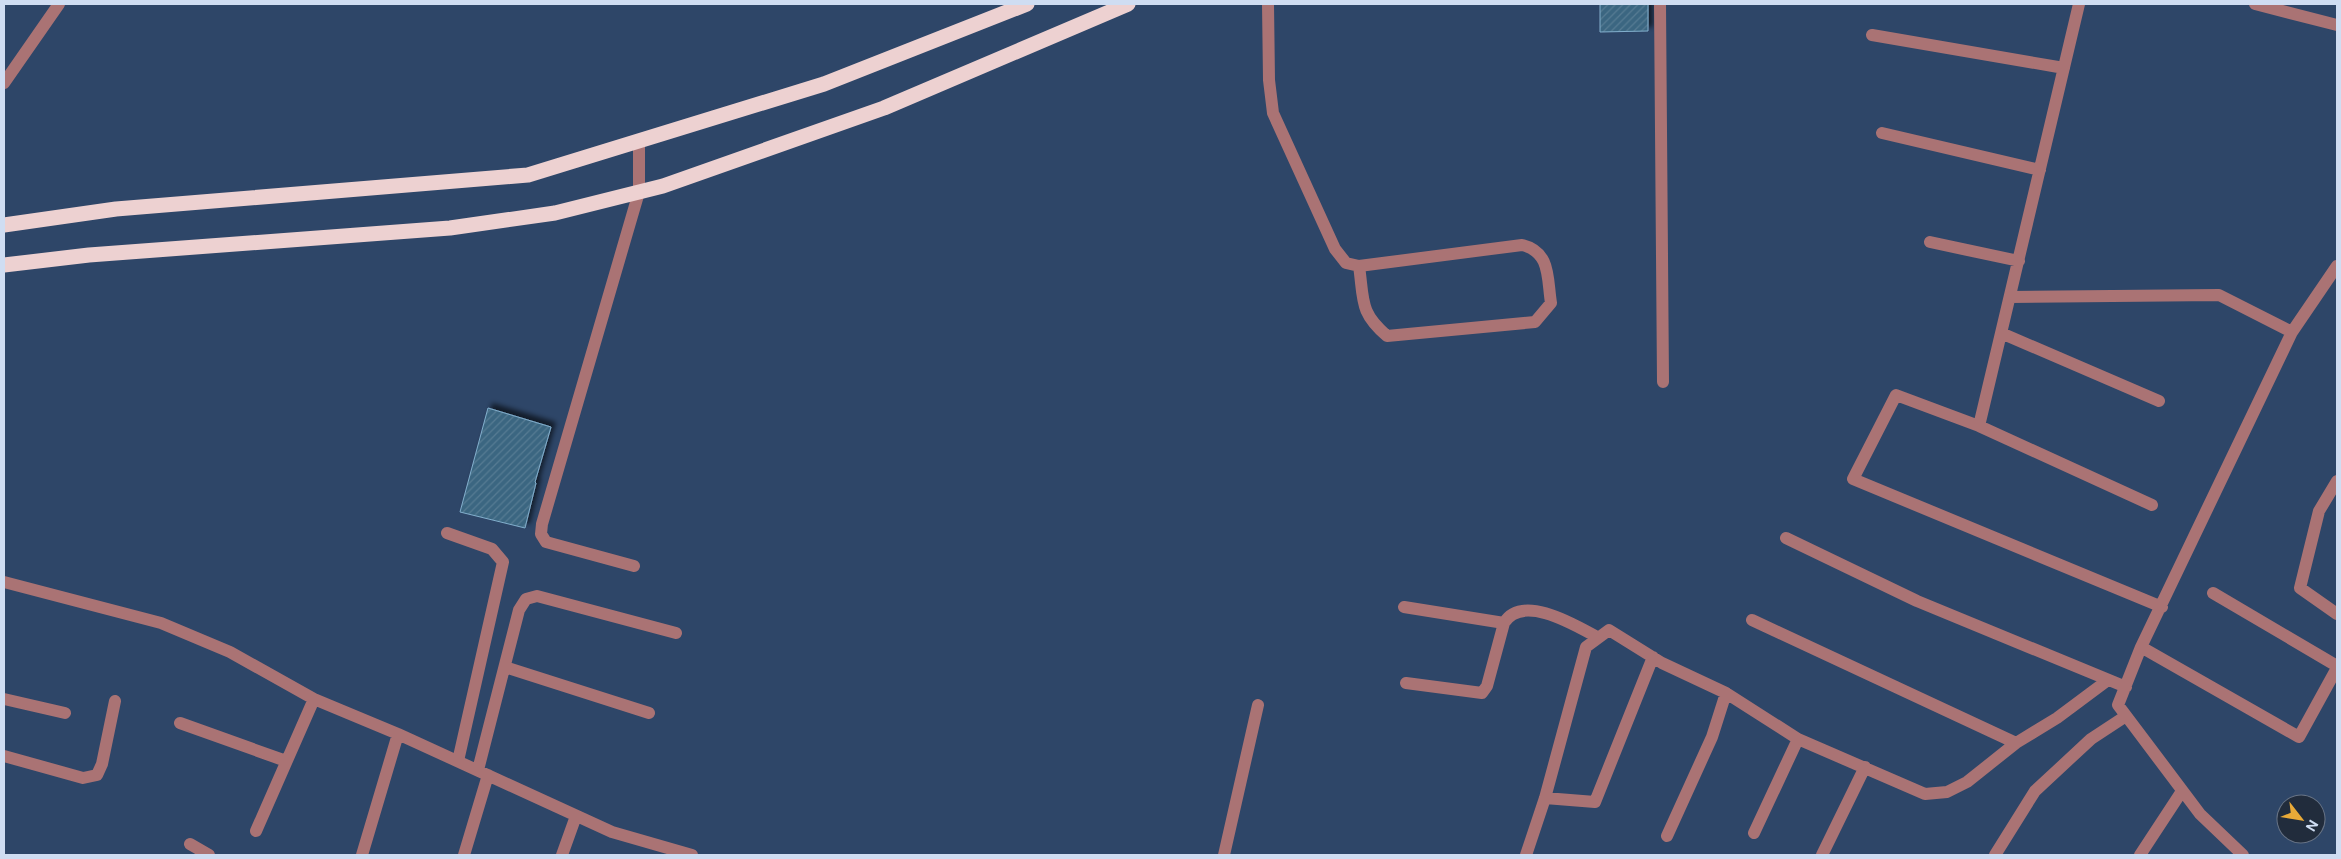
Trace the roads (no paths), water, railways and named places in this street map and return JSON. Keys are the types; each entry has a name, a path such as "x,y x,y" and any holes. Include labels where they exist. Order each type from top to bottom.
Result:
{"highway":[{"path":"4,225 116,209 528,175 824,84 1027,4"},
{"path":"4,266 89,255 450,228 555,213 663,186 884,108 1128,4"}],"street":[{"path":"4,83 59,4"},
{"path":"1268,4 1269,80 1273,112 1335,249 1346,262 1359,266 1522,245 1535,248 1544,257 1551,303 1535,322 1387,336 1374,325 1366,314 1359,266"},
{"path":"1660,4 1663,382"},
{"path":"1980,426 2079,4"},
{"path":"2255,4 2337,25"},
{"path":"1872,35 2064,68"},
{"path":"1882,133 2040,170"},
{"path":"634,566 546,542 541,534 547,505 639,192 639,140"},
{"path":"1930,242 2018,261"},
{"path":"2243,855 2200,814 2118,705 2141,647 2162,607 2292,332 2337,266"},
{"path":"2010,297 2219,295 2292,332"},
{"path":"2001,333 2159,401"},
{"path":"2152,505 1980,426 1896,395 1853,479 2162,607"},
{"path":"2337,481 2319,511 2300,588 2337,614"},
{"path":"448,533 492,549 503,562 458,761"},
{"path":"1786,538 1916,601 2126,687"},
{"path":"4,582 161,623 230,652 314,699 398,734 612,832 692,855"},
{"path":"2141,647 2299,737 2337,667 2214,593"},
{"path":"464,855 505,667 520,610 526,599 537,596 676,633"},
{"path":"1404,607 1504,623"},
{"path":"1406,683 1482,693 1487,686 1504,623 1508,615 1516,611 1543,613 1565,620 1597,637"},
{"path":"1752,620 2016,743"},
{"path":"1526,855 1545,798 1586,646 1609,630 1652,657 1726,693 1798,738 1926,794 1947,792 1967,782 2016,743 2057,718 2108,680"},
{"path":"1545,798 1594,802 1652,657"},
{"path":"505,667 649,713"},
{"path":"1666,836 1712,737 1726,693"},
{"path":"4,699 65,713"},
{"path":"256,831 314,699"},
{"path":"4,756 83,778 97,775 102,764 115,701"},
{"path":"1224,855 1258,705"},
{"path":"1995,855 2036,791 2091,738 2126,716"},
{"path":"180,723 286,761"},
{"path":"362,855 398,734"},
{"path":"1754,833 1798,738"},
{"path":"1822,855 1865,767"},
{"path":"2140,855 2182,791"},
{"path":"562,855 576,816"},
{"path":"190,844 209,855"}]}
